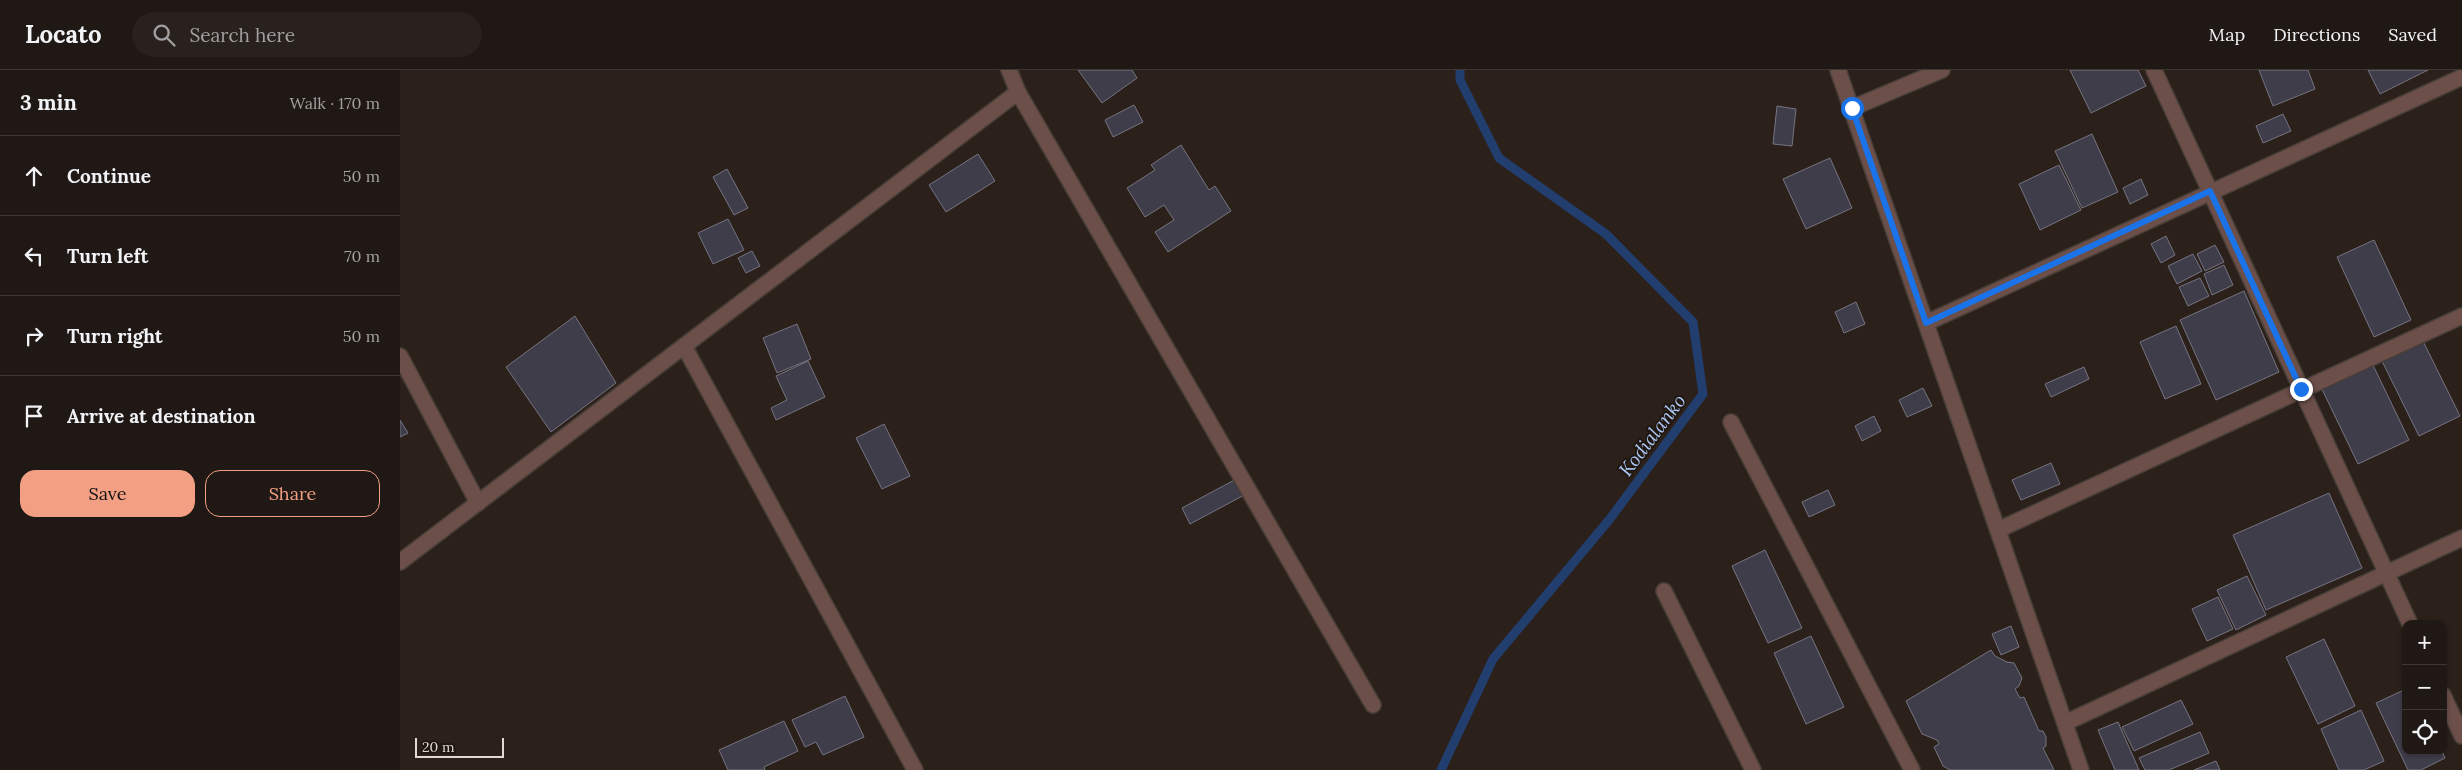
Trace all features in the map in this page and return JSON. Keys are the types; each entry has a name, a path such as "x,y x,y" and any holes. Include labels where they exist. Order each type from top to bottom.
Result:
{"street":[{"path":"1009,70 1018,92 1373,706"},
{"path":"1838,70 2081,770"},
{"path":"1852,108 1942,70"},
{"path":"2154,70 2408,620"},
{"path":"1926,323 2210,191 2462,77"},
{"path":"400,562 1018,92"},
{"path":"1998,530 2462,316"},
{"path":"684,346 915,770"},
{"path":"400,356 478,503"},
{"path":"1731,422 1912,770"},
{"path":"2065,723 2462,538"},
{"path":"1664,591 1753,770"},
{"path":"2447,704 2462,736"}],"building":[{"path":"1078,70 1132,70 1137,78 1102,103"},
{"path":"2070,70 2138,70 2146,86 2091,113"},
{"path":"2259,70 2308,70 2315,89 2273,106"},
{"path":"2368,70 2428,70 2380,94"},
{"path":"1134,105 1143,122 1113,137 1105,120"},
{"path":"1777,106 1796,109 1792,146 1773,144"},
{"path":"2283,114 2291,131 2263,143 2256,126"},
{"path":"2092,134 2118,192 2082,208 2055,151"},
{"path":"1181,145 1209,190 1215,186 1231,211 1168,252 1155,232 1174,220 1164,205 1145,217 1127,188 1155,170 1151,165"},
{"path":"978,154 995,181 946,212 929,185"},
{"path":"1830,158 1852,208 1806,229 1783,179"},
{"path":"2059,165 2081,210 2040,230 2019,184"},
{"path":"727,169 748,208 734,215 713,177"},
{"path":"2141,179 2148,195 2130,204 2123,188"},
{"path":"728,219 744,250 713,264 698,233"},
{"path":"2166,236 2175,255 2161,263 2151,244"},
{"path":"2374,240 2411,320 2374,337 2337,257"},
{"path":"2215,245 2224,262 2205,271 2197,254"},
{"path":"752,251 760,266 746,273 738,258"},
{"path":"2193,254 2202,271 2177,284 2168,266"},
{"path":"2224,265 2233,285 2212,295 2204,274"},
{"path":"2200,278 2209,296 2188,306 2179,287"},
{"path":"2244,291 2279,372 2216,400 2180,320"},
{"path":"1856,302 1865,324 1844,333 1835,312"},
{"path":"575,316 616,383 551,432 506,367"},
{"path":"797,324 811,359 777,373 763,338"},
{"path":"2176,326 2201,384 2165,399 2140,342"},
{"path":"2422,339 2460,416 2419,436 2381,359"},
{"path":"808,361 825,397 776,420 771,408 787,400 776,376"},
{"path":"2372,363 2409,440 2358,464 2321,387"},
{"path":"2084,367 2089,379 2051,397 2045,384"},
{"path":"1923,388 1932,406 1907,417 1899,400"},
{"path":"1874,416 1881,431 1862,441 1855,426"},
{"path":"400,420 408,433 400,437"},
{"path":"884,424 910,476 882,489 856,438"},
{"path":"2051,463 2060,484 2021,500 2012,480"},
{"path":"1240,477 1248,493 1190,524 1182,508"},
{"path":"1828,490 1835,505 1809,517 1802,502"},
{"path":"2329,493 2362,568 2266,610 2233,535"},
{"path":"1765,550 1802,628 1768,643 1732,566"},
{"path":"2247,576 2266,615 2236,630 2217,590"},
{"path":"2218,597 2233,629 2207,641 2192,609"},
{"path":"2011,626 2019,647 2001,655 1992,634"},
{"path":"1811,636 1844,707 1806,724 1774,653"},
{"path":"2324,639 2355,706 2318,724 2286,657"},
{"path":"1991,650 1995,656 2014,663 2022,678 2019,686 2015,689 2020,698 2024,697 2039,731 2043,731 2046,737 2046,746 2043,748 2054,770 1950,770 1943,766 1934,747 1939,744 1937,740 1922,734 1906,701"},
{"path":"2402,691 2402,755 2444,755 2445,758 2421,770 2408,770 2376,703"},
{"path":"845,696 864,737 823,755 816,742 805,747 792,720"},
{"path":"2181,700 2193,724 2134,751 2122,727"},
{"path":"2361,710 2384,761 2364,770 2339,770 2321,729"},
{"path":"784,721 798,751 764,767 765,770 728,770 719,750"},
{"path":"2118,722 2139,770 2115,770 2098,730"},
{"path":"2200,732 2209,753 2169,770 2145,770 2139,758"},
{"path":"2216,761 2220,770 2194,770"}],"waterway":[{"name":"Kodialanko","path":"1441,770 1493,659 1609,520 1703,394 1693,322 1606,234 1499,158 1460,80 1460,70"}],"route":[{"path":"1852,108 1926,323 2210,191 2301,389"}]}
